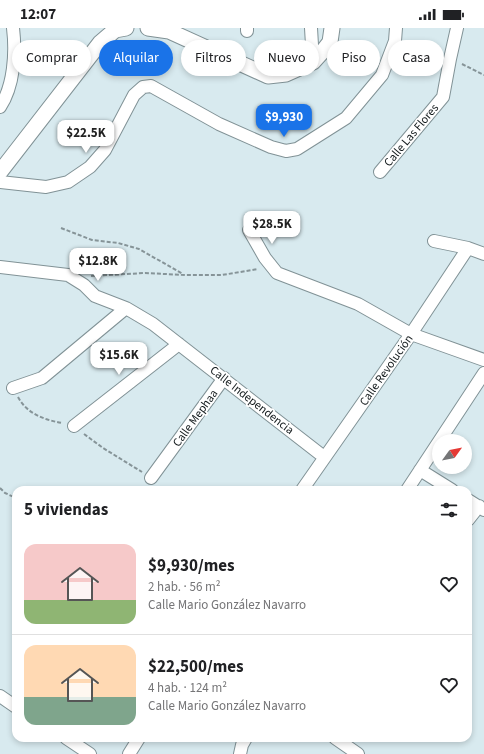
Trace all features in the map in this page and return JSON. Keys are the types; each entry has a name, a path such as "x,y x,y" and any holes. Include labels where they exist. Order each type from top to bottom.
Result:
{"main road":[{"path":"0,172 100,43 115,30 126,28"},
{"path":"148,28 168,30 254,70"},
{"path":"319,54 327,43"}],"street":[{"path":"0,107 9,87 16,48 13,28"},
{"path":"311,28 312,40"},
{"path":"329,40 341,28"},
{"path":"0,182 46,187 68,182 90,167 105,150 134,95 143,87 151,86 218,124 271,147 286,151 297,149 346,118 382,75 395,41 396,28"},
{"name":"Calle Las Flores","path":"380,172 443,97 457,28"},
{"path":"249,230 265,258 277,272 358,304 411,334 484,360"},
{"path":"434,241 468,248 484,254"},
{"name":"Calle Revolución","path":"305,486 411,334 468,248"},
{"path":"0,267 68,275"},
{"name":"Calle Independencia","path":"68,275 84,285 95,296 126,308 153,324 324,457"},
{"path":"12,388 42,378 126,308"},
{"path":"74,426 179,344"},
{"path":"410,486 484,373"},
{"name":"Calle Mephaa","path":"151,478 224,378"},
{"path":"420,470 446,486"},
{"path":"472,502 482,508 472,517"},
{"path":"0,696 12,704"},
{"path":"72,742 90,754"},
{"path":"129,754 136,742"},
{"path":"240,754 244,742"},
{"path":"341,742 358,754"}],"path":[{"path":"450,59 484,75"},
{"path":"61,228 92,240 118,243 139,249 185,276"},
{"path":"68,275 102,276 145,273 185,276 222,275 257,268"},
{"path":"12,388 24,407 52,421 74,426 103,448 151,478"},
{"path":"0,488 5,493 12,496"}]}
